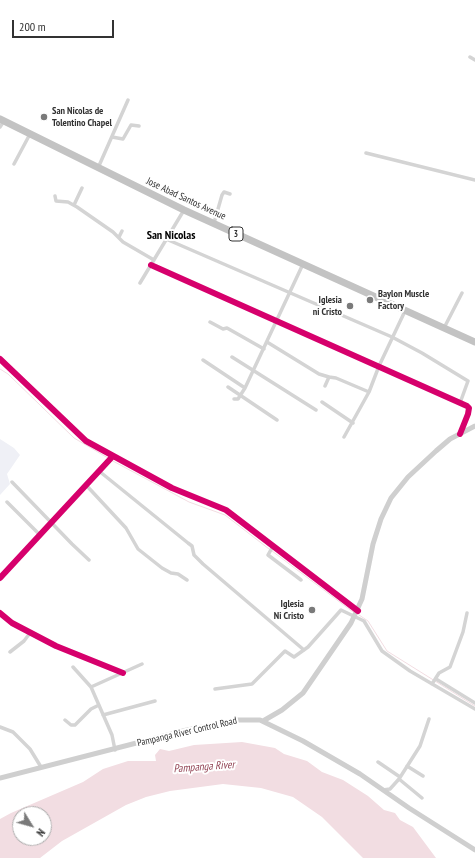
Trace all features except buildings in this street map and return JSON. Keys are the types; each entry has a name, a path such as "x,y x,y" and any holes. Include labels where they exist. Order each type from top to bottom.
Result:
{"highway":[{"name":"Jose Abad Santos Avenue","path":"1,122 30,134 184,210 475,342"}],"main road":[{"path":"263,721 282,710 303,693 358,611 373,544 390,498 408,477 436,451 460,434 475,426"},
{"name":"Pampanga River Control Road","path":"0,778 115,750 187,730 238,720 263,721"},
{"path":"263,721 360,774 475,850"}],"street":[{"path":"470,58 475,60"},
{"path":"98,168 128,100"},
{"path":"112,137 123,139 132,126 139,126"},
{"path":"14,164 30,134"},
{"path":"366,153 475,180"},
{"path":"74,205 82,188"},
{"path":"214,223 218,214 222,195 224,192 230,194"},
{"path":"55,196 56,201 74,205 119,237 126,244 154,260"},
{"path":"140,283 184,210"},
{"path":"119,237 122,232"},
{"path":"166,239 392,337 466,379 468,384 460,403"},
{"path":"234,399 238,399 245,388 302,264"},
{"path":"151,265 460,403 469,408 460,434"},
{"path":"444,328 462,293"},
{"path":"344,437 369,392 378,366 405,311"},
{"path":"210,322 222,329 227,328 264,349"},
{"path":"267,342 319,374 336,378 348,385 369,392"},
{"path":"232,357 316,410"},
{"path":"0,359 11,368 77,435 112,457 172,488 226,510 272,547 358,611"},
{"path":"203,360 245,388"},
{"path":"325,386 329,377"},
{"path":"228,387 277,420"},
{"path":"322,402 353,423"},
{"path":"0,578 112,457"},
{"path":"99,471 192,546 194,554 203,564 304,650"},
{"path":"12,482 89,560"},
{"path":"86,485 126,528 138,549 162,568 171,573 178,574 187,580"},
{"path":"7,502 40,535"},
{"path":"272,547 268,555 301,580"},
{"path":"215,689 252,684 285,651 294,657 304,650 340,610 364,621 382,651 434,682 475,703"},
{"path":"0,613 12,623 56,646 123,673"},
{"path":"434,682 439,673 450,668 464,632 467,613"},
{"path":"10,652 24,641 30,633"},
{"path":"91,687 142,664"},
{"path":"73,667 91,687 112,735 115,750"},
{"path":"434,682 460,701 475,709"},
{"path":"460,701 463,696"},
{"path":"103,715 155,701"},
{"path":"65,720 71,726 75,725 91,709 100,705"},
{"path":"383,790 390,789 407,766 420,746 430,719"},
{"path":"0,727 13,732 30,749 41,767"},
{"path":"378,762 422,798"},
{"path":"407,766 424,776"}],"shaded area":[{"path":"0,439 14,448 20,455 7,474 10,484 0,495"}],"water":[{"name":"Pampanga River","path":"242,742 275,748 284,754 307,761 322,772 343,780 368,796 384,810 395,813 400,820 413,827 436,858 363,858 322,817 293,797 261,788 223,784 170,791 146,797 126,805 62,841 40,858 0,858 0,819 12,813 12,846 52,846 52,806 27,806 83,782 103,769 128,761 156,761 155,755 160,749 169,751 194,745"}],"waterway":[{"path":"0,369 8,374 74,438 108,458"},
{"path":"111,460 189,502 225,515 269,549"},
{"path":"272,551 353,612"},
{"path":"359,615 368,621 387,651 475,706"}],"cycle path":[{"path":"151,265 467,406 469,408 468,414 460,434"},
{"path":"0,359 86,441 172,488 226,510 358,611"},
{"path":"0,578 113,456"},
{"path":"0,613 12,623 56,646 123,673"}],"place":[{"name":"San Nicolas de Tolentino Chapel","path":"44,117"},
{"name":"Baylon Muscle Factory","path":"370,300"},
{"name":"Iglesia ni Cristo","path":"350,306"},
{"name":"Iglesia Ni Cristo","path":"312,610"}],"district":[{"name":"San Nicolas","path":"171,236"}]}
